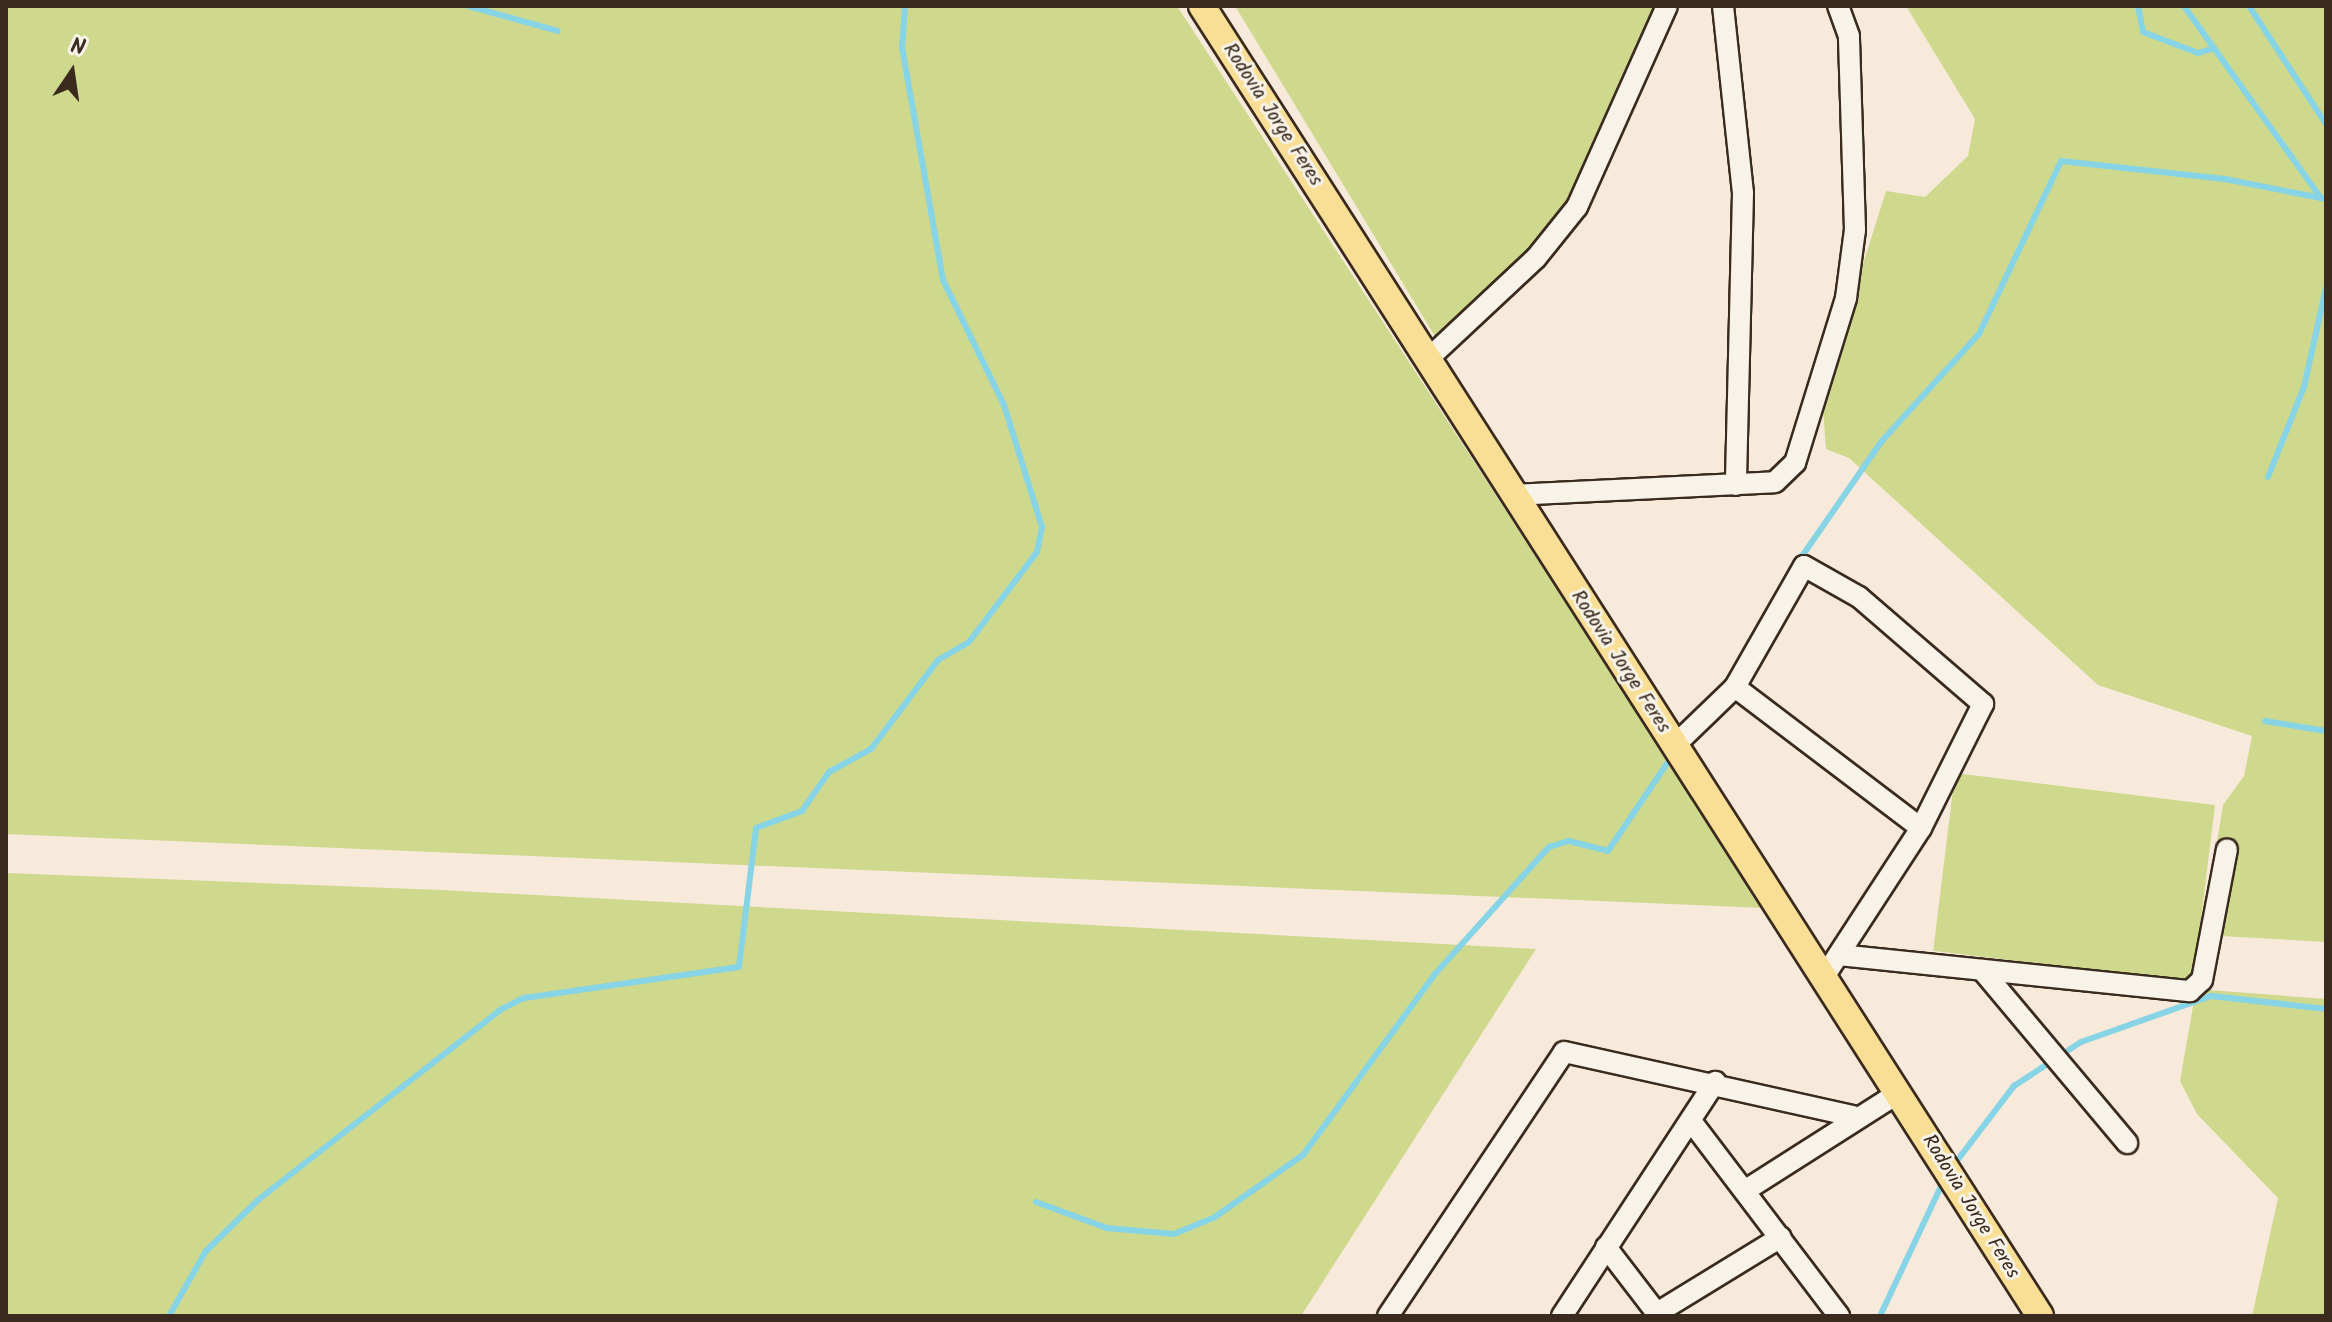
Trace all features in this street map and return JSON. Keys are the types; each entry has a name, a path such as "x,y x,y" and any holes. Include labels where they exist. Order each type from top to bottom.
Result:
{"main road":[{"name":"Rodovia Jorge Feres","path":"1202,6 2040,1316"}],"street":[{"path":"1428,359 1536,258 1577,207 1667,6"},
{"path":"1723,6 1743,193 1736,485"},
{"path":"1512,495 1775,482 1795,463 1846,298 1855,181 1849,36 1838,6"},
{"path":"1675,745 1735,687 1804,566 1859,597 1983,704 1921,828 1824,977"},
{"path":"1735,687 1921,828"},
{"path":"1839,955 2190,991 2202,980 2227,849"},
{"path":"1982,970 2127,1143"},
{"path":"1388,1316 1564,1052 1715,1082 1853,1116"},
{"path":"1562,1316 1715,1082"},
{"path":"1746,1190 1853,1116 1898,1093"},
{"path":"1691,1121 1839,1316"},
{"path":"1606,1247 1658,1315 1781,1237"}],"green space":[{"path":"6,6 1177,6 1765,908 6,834"},
{"path":"1235,6 1663,6 1556,232 1439,343"},
{"path":"1906,6 2326,6 2326,942 2202,935 2223,805 2244,776 2252,736 2098,685 1849,458 1826,449 1822,395 1886,191 1925,197 1968,156 1975,119"},
{"path":"1955,773 2215,805 2193,983 1933,951"},
{"path":"6,873 442,890 1536,949 1301,1316 6,1316"},
{"path":"2196,989 2326,999 2326,1316 2252,1316 2278,1198 2197,1114 2180,1081"}],"waterway":[{"path":"468,6 558,31"},
{"path":"169,1316 206,1251 258,1200 500,1010 524,998 739,967 756,828 802,811 829,772 871,749 938,660 969,642 1037,552 1042,527 1004,405 943,280 902,48 905,6"},
{"path":"2138,6 2143,32 2198,53 2214,48"},
{"path":"2184,6 2321,198"},
{"path":"2249,6 2326,124"},
{"path":"1798,562 1881,442 1979,334 2061,161 2225,179 2326,199"},
{"path":"2268,477 2304,387 2326,288"},
{"path":"2265,721 2326,731"},
{"path":"1036,1202 1107,1228 1174,1234 1215,1217 1303,1155 1435,974 1549,847 1569,841 1608,851 1672,756"},
{"path":"1953,1166 2014,1086 2081,1042 2211,996 2326,1009"},
{"path":"1880,1316 1945,1178"}]}
